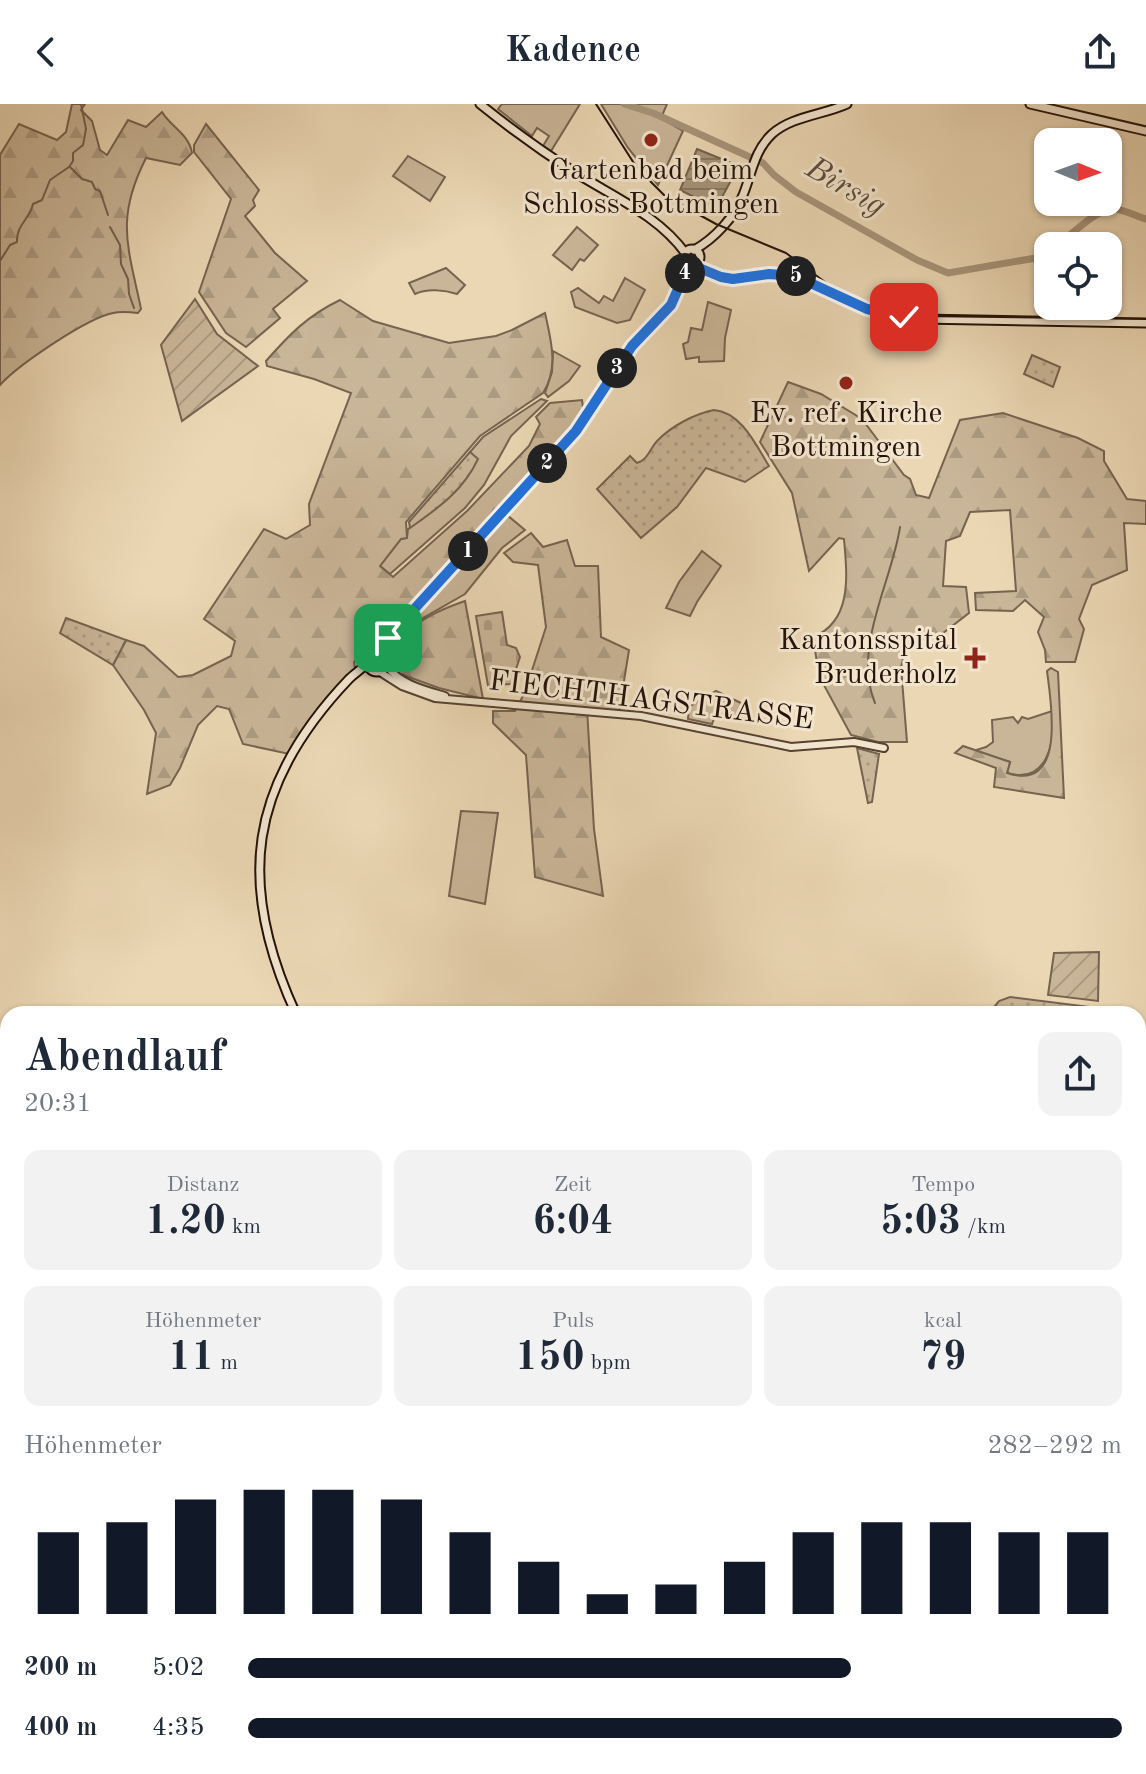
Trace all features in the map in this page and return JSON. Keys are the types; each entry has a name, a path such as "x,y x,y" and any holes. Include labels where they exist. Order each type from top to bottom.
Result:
{"main road":[{"path":"480,104 531,144 631,205 715,275 733,279 769,274 795,276 867,309 912,318 1146,323"},
{"path":"381,654 395,630 576,431 632,346 673,303 693,258 734,213 744,194 755,158 771,135 785,124 847,104"},
{"path":"1030,104 1146,131"},
{"path":"293,1006 277,968 259,891 261,845 270,805 281,776 309,729 338,692 367,663 370,655 381,654"},
{"path":"338,692 359,676 387,666 381,654"},
{"path":"367,663 377,672"}],"street":[{"name":"FIECHTHAGSTRASSE","path":"387,666 409,684 460,700"},
{"name":"FIECHTHAGSTRASSE","path":"377,672 417,693 460,700 641,716 777,746 807,748 854,742 884,748"}],"green space":[{"path":"72,104 85,104 81,110 92,121 100,150 107,155 128,120 146,127 162,112 184,136 192,153 180,165 146,158 136,179 127,216 127,233 141,309 138,313 113,313 87,324 37,355 0,385 0,155 19,124 57,140 66,132"},
{"path":"502,104 580,104 551,151 543,146 549,136 537,128 532,136 498,109"},
{"name":"Gartenbad beim Schloss Bottmingen","path":"601,104 667,104 661,118 683,131 658,185 628,148"},
{"path":"206,124 259,190 253,200 255,206 245,216 275,253 307,281 273,309 280,318 246,347 226,333 199,292 231,199 194,152 194,145"},
{"path":"408,156 445,177 430,201 393,176"},
{"path":"577,227 598,245 572,270 553,255"},
{"path":"446,268 465,285 457,294 436,290 415,294 409,283"},
{"path":"625,278 645,290 630,320 617,323 575,307 571,292 578,288 599,303 604,296 613,301"},
{"path":"195,299 217,334 258,366 182,421 161,345"},
{"path":"340,300 373,321 449,343 496,336 545,313 549,333 551,374 543,393 480,436 406,522 407,538 401,539 380,566 393,577 467,511 529,446 540,424 536,417 550,403 582,400 584,414 557,449 371,648 366,649 354,662 355,668 307,726 289,754 243,744 229,709 217,706 198,725 170,785 147,794 156,733 113,665 126,640 144,646 178,677 193,675 231,656 235,641 204,619 264,529 286,539 310,525 309,504 351,393 267,366 266,361 300,326"},
{"path":"708,302 731,310 724,361 699,362 699,357 686,359 683,344 688,342 691,328 702,330"},
{"path":"553,351 580,366 569,381 548,397 545,393 552,372"},
{"path":"1032,355 1060,367 1053,387 1024,374"},
{"path":"788,382 821,394 862,419 910,479 916,495 929,498 960,420 1003,413 1078,438 1104,451 1104,461 1127,499 1146,501 1146,524 1124,523 1127,570 1092,585 1079,619 1084,629 1075,662 1046,662 1038,632 1044,617 1025,600 1013,611 976,610 975,593 1016,591 1010,510 970,512 960,536 946,541 943,586 966,587 969,613 943,633 907,644 901,667 907,742 878,742 851,735 819,676 813,637 826,630 841,608 846,581 844,539 839,538 809,571 792,493 760,442"},
{"path":"541,399 547,401 511,436 484,485 465,508 390,574 380,566 401,539 407,538 408,529 448,499 464,481 477,459 470,452 483,437"},
{"path":"714,410 724,412 740,423 769,466 745,482 706,468 677,507 641,538 597,489 630,456 637,463 641,461 670,430"},
{"path":"470,452 478,459 465,480 440,506 410,528 409,522"},
{"path":"507,515 525,530 502,548 465,594 414,623 411,621"},
{"path":"531,533 543,547 567,540 575,566 598,566 601,637 629,650 619,712 587,708 594,829 603,896 535,877 526,755 493,723 493,711 515,711 525,692 546,627 538,565 513,562 504,553"},
{"path":"702,551 721,566 690,616 666,608 679,582"},
{"path":"465,601 483,699 439,688 392,671 390,653 415,626 441,610"},
{"path":"502,612 507,645 516,648 520,657 511,684 488,686 476,616"},
{"path":"66,618 126,640 113,665 60,633"},
{"path":"1051,668 1058,672 1064,798 994,787 996,768 955,753 963,746 1010,762 1007,773 1026,776 1039,770 1047,758 1051,741 1047,671"},
{"path":"716,691 743,704 743,715 716,713 712,724 688,719 689,707"},
{"path":"1052,711 1050,747 1040,767 1031,773 1007,773 1010,762 973,751 993,742 992,720 1013,717 1018,723 1022,717 1028,719"},
{"path":"857,748 879,754 872,802 868,803"},
{"path":"461,811 498,813 485,904 449,896"},
{"path":"1099,952 1098,1001 1048,995 1054,953"},
{"path":"1010,997 1082,1006 995,1006"}],"shaded area":[{"path":"697,149 739,166 716,208 680,190"}],"waterway":[{"path":"0,261 10,245 17,242 21,226 33,204 42,200 50,180 69,167 73,153 83,145 86,129 81,104"},
{"name":"Birsig","path":"624,104 653,113 763,163 796,192 917,260 948,273 1034,258"},
{"path":"70,167 100,191 108,215"},
{"name":"Birsig","path":"1073,232 1092,217 1108,210 1119,210 1146,219"},
{"path":"110,227 120,245 121,264 128,279 134,308"},
{"path":"875,703 869,682 871,637 900,527"}],"tram line":[{"path":"596,104 637,168 665,196 716,224 786,253 829,285 860,301 921,316 1146,319"}],"place":[{"name":"Gartenbad beim Schloss Bottmingen","path":"651,140"},
{"name":"Ev. ref. Kirche Bottmingen","path":"846,383"},
{"name":"Kantonsspital Bruderholz","path":"975,658"}],"route":[{"path":"388,638 576,431 632,346 671,305 685,273 692,265 733,279 787,274 807,280 867,309 904,317"}]}
